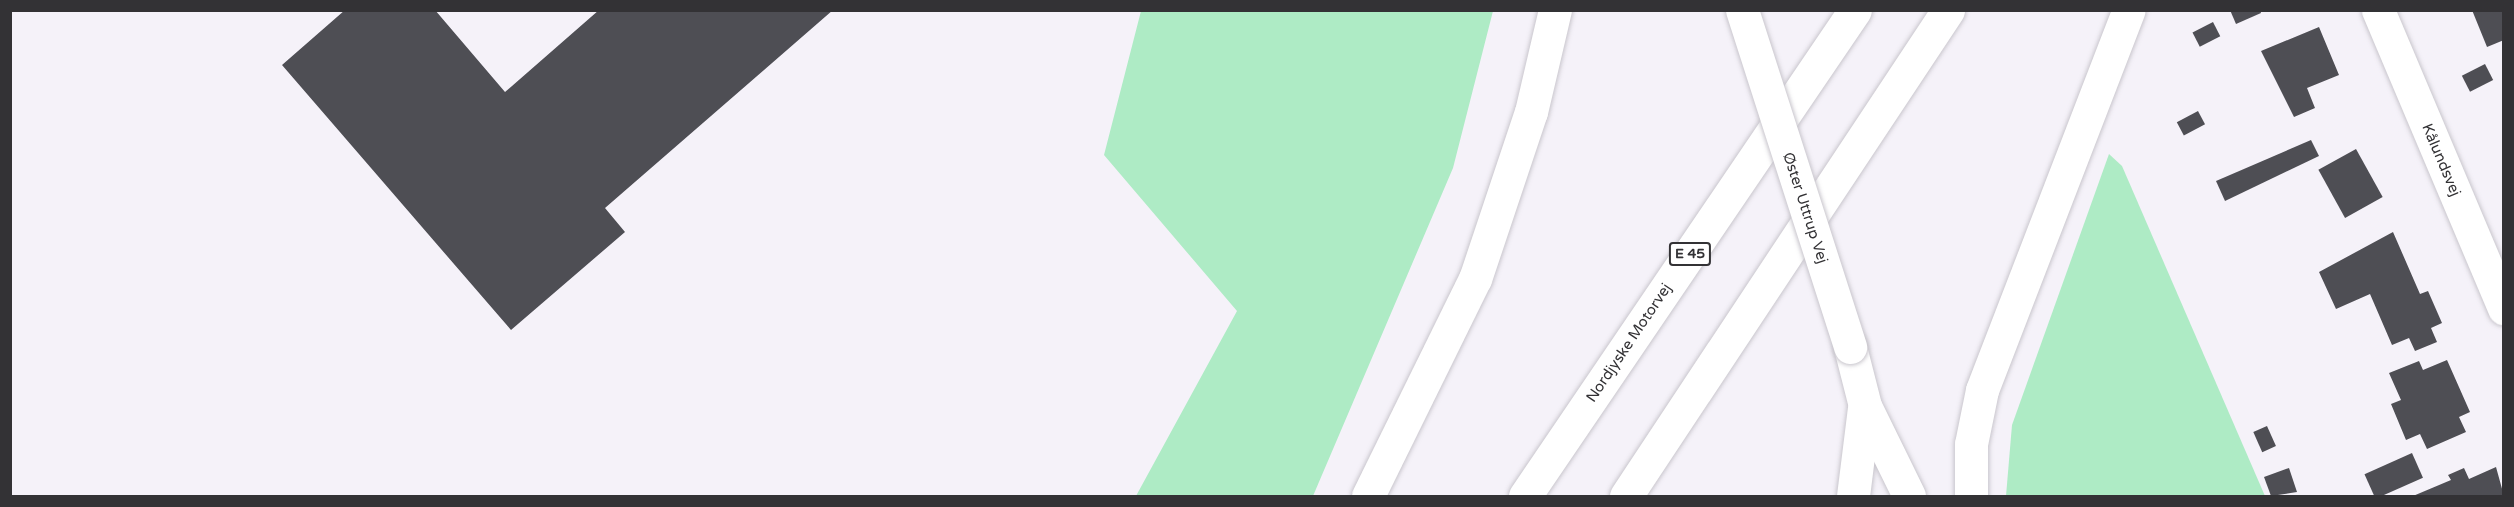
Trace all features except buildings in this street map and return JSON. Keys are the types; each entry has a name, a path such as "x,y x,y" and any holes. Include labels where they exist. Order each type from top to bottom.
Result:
{"main road":[{"path":"1368,496 1475,279 1531,112 1555,10"},
{"name":"Øster Uttrup Vej","path":"1742,10 1850,347 1865,406 1909,496"},
{"name":"Nordjyske Motorvej","path":"1525,496 1855,10"},
{"path":"1626,496 1948,10"},
{"path":"1971,496 1971,444 1982,390 2129,10"},
{"name":"Kålundsvej","path":"2378,10 2504,309"},
{"name":"Øster Uttrup Vej","path":"1853,496 1865,406"}],"green space":[{"path":"1141,11 1493,11 1453,168 1313,496 1136,496 1237,311 1104,155"},
{"path":"2109,154 2122,166 2265,496 2006,496 2012,425"}]}
